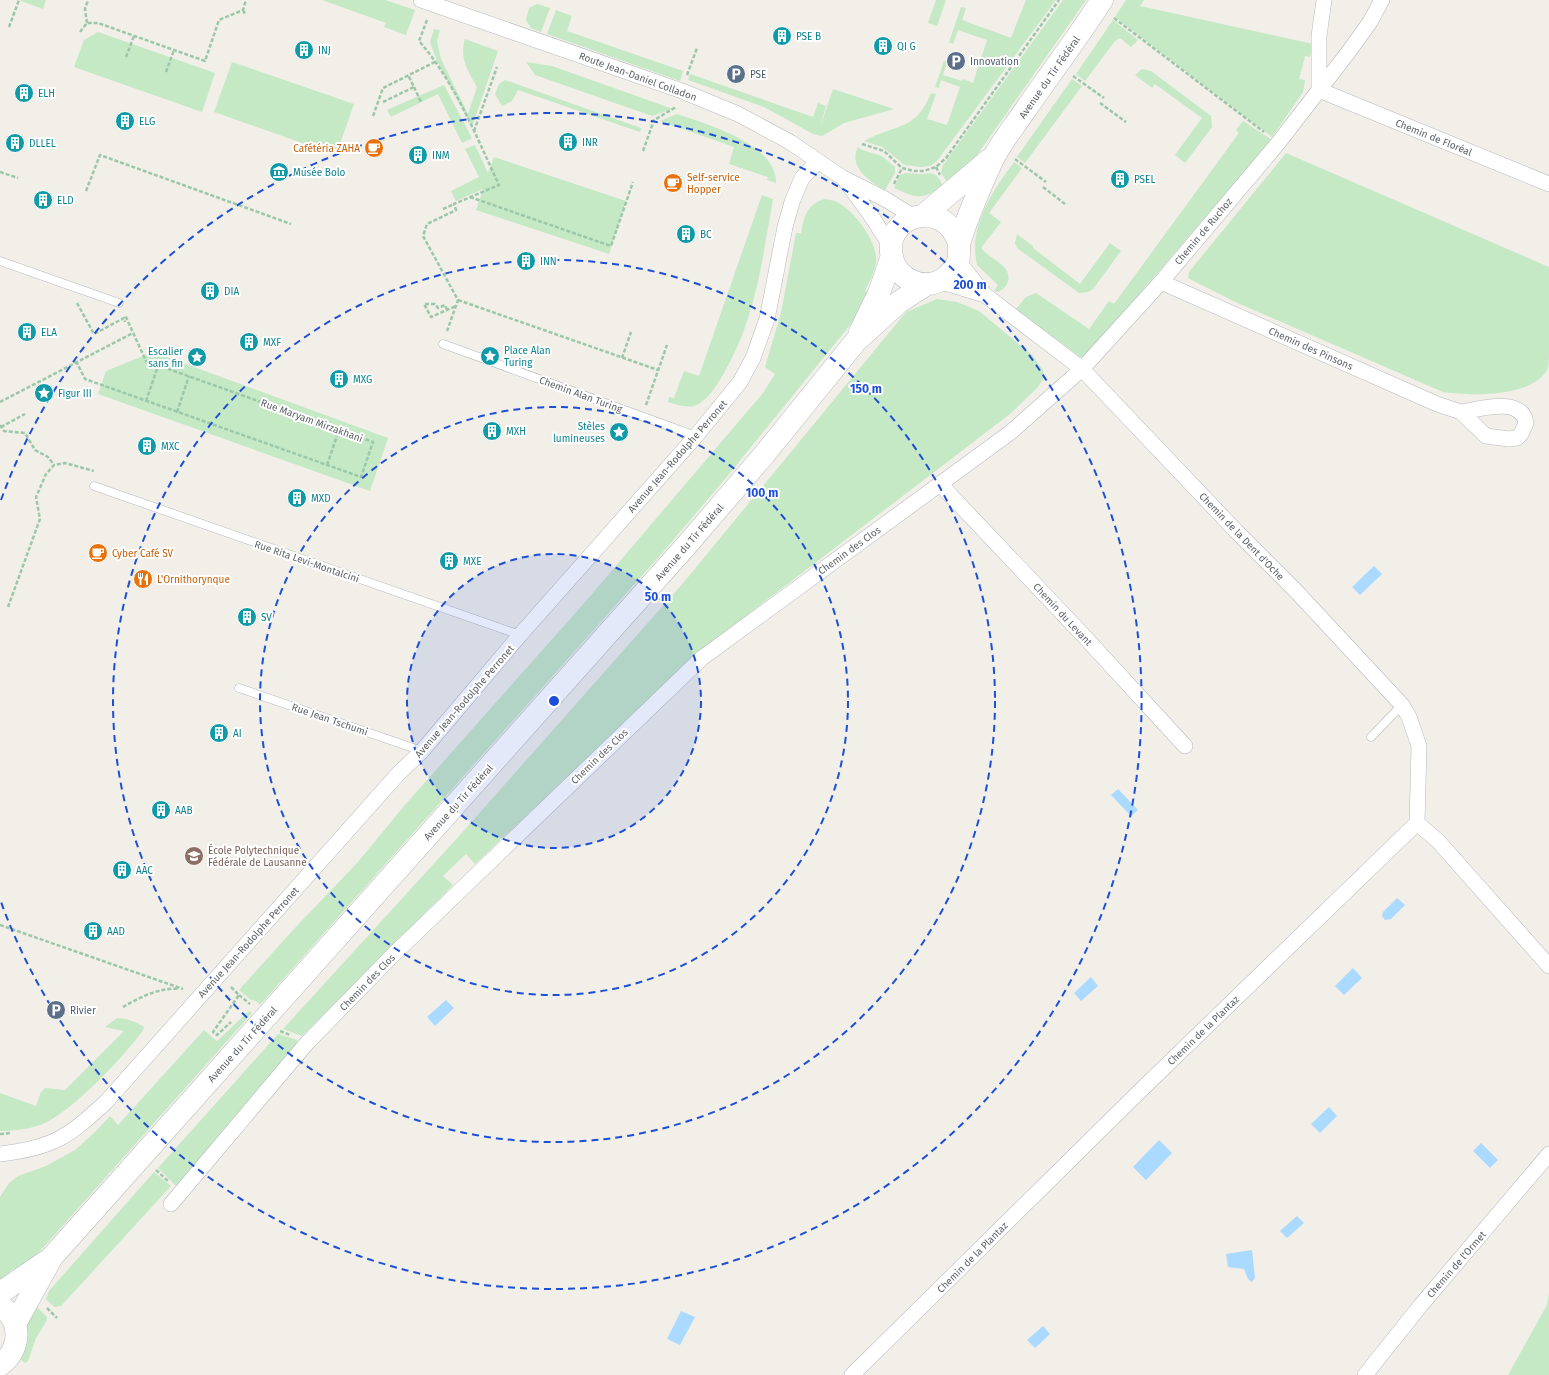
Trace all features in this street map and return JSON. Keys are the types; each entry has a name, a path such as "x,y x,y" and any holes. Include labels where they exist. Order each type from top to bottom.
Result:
{"main road":[{"name":"Avenue du Tir Fédéral","path":"959,252 972,206 1004,155 1107,8"},
{"name":"Avenue du Tir Fédéral","path":"919,216 1004,155"},
{"path":"919,216 942,220 950,226 956,234 959,252 953,270 946,278 932,283 918,283 901,274 892,252 894,237 898,229 905,222 919,216"},
{"name":"Avenue du Tir Fédéral","path":"856,340 878,293 892,252"},
{"name":"Avenue du Tir Fédéral","path":"15,1324 52,1257 685,548 763,456 856,340 899,302 932,283"},
{"name":"Avenue du Tir Fédéral","path":"0,1293 52,1257"},
{"path":"0,1306 8,1312 15,1324 17,1333 14,1347 7,1360 0,1365"}],"street":[{"path":"1319,90 1319,36 1324,0"},
{"name":"Chemin de Ruchoz","path":"1082,368 1161,282 1279,142 1370,22 1382,0"},
{"name":"Route Jean-Daniel Colladon","path":"426,2 682,91 738,114 790,142 843,178 919,216"},
{"name":"Chemin de Floréal","path":"1319,90 1549,184"},
{"name":"Avenue Jean-Rodolphe Perronet","path":"0,1154 40,1148 63,1138 84,1123 106,1102 398,774 422,751 520,635 696,436 740,382 753,358 767,319 785,227 792,202 802,178 818,161"},
{"name":"Route Jean-Daniel Colladon","path":"843,178 872,217 892,252"},
{"name":"Chemin de la Dent d'Oche","path":"959,252 985,296"},
{"name":"Chemin des Pinsons","path":"1161,282 1437,404 1461,412"},
{"name":"Chemin de la Dent d'Oche","path":"932,283 952,285 985,296 1082,368 1230,525 1295,590 1402,705 1409,717 1419,746 1417,823"},
{"name":"Chemin des Clos","path":"172,1204 307,1043 394,954 702,658 1011,432 1082,368"},
{"name":"Chemin du Levant","path":"940,484 1082,634 1185,746"},
{"path":"1417,823 1438,841 1549,966"},
{"name":"Chemin de la Plantaz","path":"852,1375 1165,1066 1417,823"},
{"name":"Chemin de l'Ormet","path":"1366,1375 1421,1305 1549,1154"}],"lane":[{"path":"0,261 68,284 119,304"},
{"name":"Chemin Alan Turing","path":"443,344 696,436"},
{"name":"Rue Rita Levi-Montalcini","path":"94,486 520,635"},
{"name":"Rue Jean Tschumi","path":"239,688 422,751"},
{"path":"1371,737 1402,705"}],"path":[{"path":"10,27 19,0"},
{"path":"88,0 84,9 88,23"},
{"path":"245,14 243,10 246,0"},
{"path":"862,144 884,151 902,168 924,171 936,167 946,158 1059,0"},
{"path":"426,2 419,41 437,61 499,184 443,209"},
{"path":"1107,8 1244,118 1279,142"},
{"path":"80,32 88,23 98,23 205,61 219,20 243,10"},
{"path":"126,58 134,36"},
{"path":"689,69 697,48"},
{"path":"166,72 174,50"},
{"path":"373,116 383,88 437,61"},
{"path":"474,132 497,67"},
{"path":"1071,74 1104,98"},
{"path":"408,75 421,102"},
{"path":"384,102 414,87"},
{"path":"1100,103 1126,122"},
{"path":"643,151 652,122 673,110"},
{"path":"86,191 100,154 291,224"},
{"path":"1004,155 1046,182"},
{"path":"891,191 902,168"},
{"path":"0,172 18,178"},
{"path":"470,197 611,246 633,182"},
{"path":"1043,187 1065,204"},
{"path":"454,204 456,210 427,224 423,236 458,300 658,370"},
{"path":"68,284 94,334 124,318 125,322"},
{"path":"443,344 458,300"},
{"name":"Rue Maryam Mirzakhani","path":"76,361 85,379 361,477 373,442 146,361 119,304"},
{"path":"447,310 445,305 438,308 435,304 424,304 431,317 447,310 456,306"},
{"path":"622,358 631,332"},
{"path":"0,402 76,361 133,333"},
{"path":"642,416 667,345"},
{"path":"146,401 158,365"},
{"path":"177,412 190,376"},
{"path":"25,414 0,426 4,432 24,433 35,450 48,457 54,465"},
{"path":"327,465 339,430"},
{"path":"8,607 40,519 36,497 46,474 54,465 65,463 95,472"},
{"path":"0,925 183,989 170,988 134,1000 123,1007"},
{"path":"227,984 255,1010"},
{"path":"234,1020 217,1035 213,1032 239,995"},
{"path":"244,1010 250,1005"},
{"path":"0,1134 15,1133"}],"green space":[{"path":"21,0 46,0 43,9"},
{"path":"322,0 385,0 415,10 406,35 384,27 386,23"},
{"path":"936,0 946,0 937,26 928,23"},
{"path":"1026,0 1056,0 937,161 930,166 921,167 905,165 882,147 864,141 911,121 925,106 931,93 936,94 927,119 947,125 960,87 941,80 939,88 935,87 944,61 947,62 943,75 962,81 963,79 973,83 987,40 958,30 953,44 949,42 961,7 966,8 962,20 1011,38"},
{"path":"1063,0 1086,0 968,168 947,182 941,173 943,165"},
{"path":"1126,0 1144,0 1140,6 1313,44 1310,57 1305,56 1299,79 1305,80 1303,92 1272,137 1115,17"},
{"path":"537,4 550,8 541,32 531,28 526,20 529,8"},
{"path":"556,10 572,16 567,31 683,71 680,81 547,34"},
{"path":"1113,20 1138,40 1131,47 1120,38 1115,41 1085,81 1076,74"},
{"path":"434,29 440,30 437,41 441,59 468,114 477,87 465,64 463,46 465,39 498,51 472,127 437,61 430,42"},
{"path":"98,32 215,73 202,112 74,67 84,40"},
{"path":"232,62 354,104 336,155 214,112"},
{"path":"526,62 552,66 673,109 652,116 535,75"},
{"path":"1142,69 1151,71 1211,116 1212,127 1185,163 1175,155 1202,118 1155,84 1152,88 1135,75"},
{"path":"690,74 813,117 818,103 826,106 820,127 833,89 894,109 844,123 822,136 813,134 764,107 688,80"},
{"path":"1072,79 1082,86 1025,163 1017,157"},
{"path":"505,80 641,128 640,132 518,90 512,101 502,106 495,94 499,84"},
{"path":"444,85 472,138 462,143 438,94 391,117 387,110"},
{"path":"677,114 721,130 753,147 765,157 773,169 776,183 767,180 768,177 729,164 734,147 660,121"},
{"path":"1243,121 1272,140 1083,359 1016,309 1026,297 1036,293 1089,329 1109,301 1114,304 1239,133 1236,130"},
{"path":"475,145 488,173 494,157 626,201 609,254 476,210 483,189 456,201 451,191 479,177 465,149"},
{"path":"858,147 862,150 882,156 895,167 895,173 885,190 867,178 858,167 856,154"},
{"path":"1286,153 1549,267 1549,363 1548,368 1541,378 1516,390 1500,393 1469,394 1443,392 1233,301 1188,278 1189,272"},
{"path":"1014,162 1022,168 989,213 1001,222 981,248 1000,263 1007,272 1009,278 1007,284 998,292 994,291 998,285 977,265 975,251 976,237 984,210 990,198"},
{"path":"906,173 933,174 938,177 943,185 925,196 914,196 894,188 900,175"},
{"path":"762,195 773,199 761,268 749,314 733,357 716,386 710,394 698,404 694,406 681,406 668,402 669,397 674,398 684,371 699,376"},
{"path":"825,199 837,202 851,212 864,228 873,245 876,254 876,262 872,277 865,291 871,294 863,309 725,479 663,552 260,1005 256,1001 251,1000 239,990 294,929 358,862 404,806 586,601 763,393 775,374 765,367 781,313 796,233 801,233 803,221 810,207"},
{"path":"1017,234 1080,284 1110,243 1121,251 1093,289 1088,292 1079,293 1017,248 1015,243"},
{"path":"937,299 957,302 979,311 1032,355 1043,370 1044,378 1037,388 1010,414 730,628 609,737 475,864 466,854 443,876 453,885 302,1036 283,1029 460,835 684,582 906,312"},
{"path":"153,352 388,438 370,491 98,394 106,371"},
{"path":"249,1011 252,1013 25,1268 18,1274 13,1269 0,1280 0,1197 9,1183 18,1176 46,1166 75,1150 110,1116 118,1125 204,1030 217,1041"},
{"path":"117,1018 138,1023 144,1027 143,1030 124,1054 84,1095 70,1107 45,1123 23,1129 0,1131 0,1093 36,1106 41,1092 45,1088 65,1090 124,1031 105,1027"},
{"path":"278,1034 297,1040 297,1048 177,1187 158,1168"},
{"path":"154,1172 171,1186 61,1306 54,1307 46,1299 49,1291"},
{"path":"1549,1292 1549,1375 1508,1375 1547,1305"},
{"path":"34,1304 47,1317 47,1320 36,1338 28,1361 25,1363 19,1358 26,1327"}],"water":[{"path":"1374,566 1382,574 1360,595 1352,587"},
{"path":"1118,789 1138,810 1131,816 1111,795"},
{"path":"1397,898 1405,905 1391,919 1385,920 1382,916 1383,912"},
{"path":"1353,968 1362,978 1344,995 1335,986"},
{"path":"1091,977 1098,986 1081,1001 1074,993"},
{"path":"446,1000 454,1008 435,1026 427,1017"},
{"path":"1329,1107 1337,1116 1320,1133 1311,1124"},
{"path":"1159,1140 1172,1153 1146,1180 1133,1167"},
{"path":"1481,1143 1498,1160 1490,1168 1473,1151"},
{"path":"1297,1216 1304,1223 1287,1238 1280,1231"},
{"path":"1252,1250 1255,1278 1252,1282 1248,1279 1244,1269 1228,1267 1226,1254"},
{"path":"681,1311 695,1317 680,1345 667,1339"},
{"path":"1043,1326 1050,1334 1035,1348 1027,1340"}],"place":[{"name":"PSE B","path":"782,36"},
{"name":"QI G","path":"883,46"},
{"name":"INJ","path":"304,50"},
{"name":"Innovation","path":"956,61"},
{"name":"PSE","path":"736,74"},
{"name":"ELH","path":"24,93"},
{"name":"ELG","path":"125,121"},
{"name":"INR","path":"568,142"},
{"name":"DLLEL","path":"15,143"},
{"name":"Cafétéria ZAHA","path":"374,148"},
{"name":"INM","path":"418,155"},
{"name":"Musée Bolo","path":"279,172"},
{"name":"PSEL","path":"1120,179"},
{"name":"Self-service Hopper","path":"673,183"},
{"name":"ELD","path":"43,200"},
{"name":"BC","path":"686,234"},
{"name":"INN","path":"526,261"},
{"name":"DIA","path":"210,291"},
{"name":"ELA","path":"27,332"},
{"name":"MXF","path":"249,342"},
{"name":"Place Alan Turing","path":"490,356"},
{"name":"Escalier sans fin","path":"197,357"},
{"name":"MXG","path":"339,379"},
{"name":"Figur III","path":"44,393"},
{"name":"MXH","path":"492,431"},
{"name":"Stèles lumineuses","path":"619,432"},
{"name":"MXC","path":"147,446"},
{"name":"MXD","path":"297,498"},
{"name":"Cyber Café SV","path":"98,553"},
{"name":"MXE","path":"449,561"},
{"name":"L'Ornithorynque","path":"143,579"},
{"name":"SV","path":"247,617"},
{"name":"AI","path":"219,733"},
{"name":"AAB","path":"161,810"},
{"name":"École Polytechnique Fédérale de Lausanne","path":"194,856"},
{"name":"AAC","path":"122,870"},
{"name":"AAD","path":"93,931"},
{"name":"Rivier","path":"56,1010"}]}
